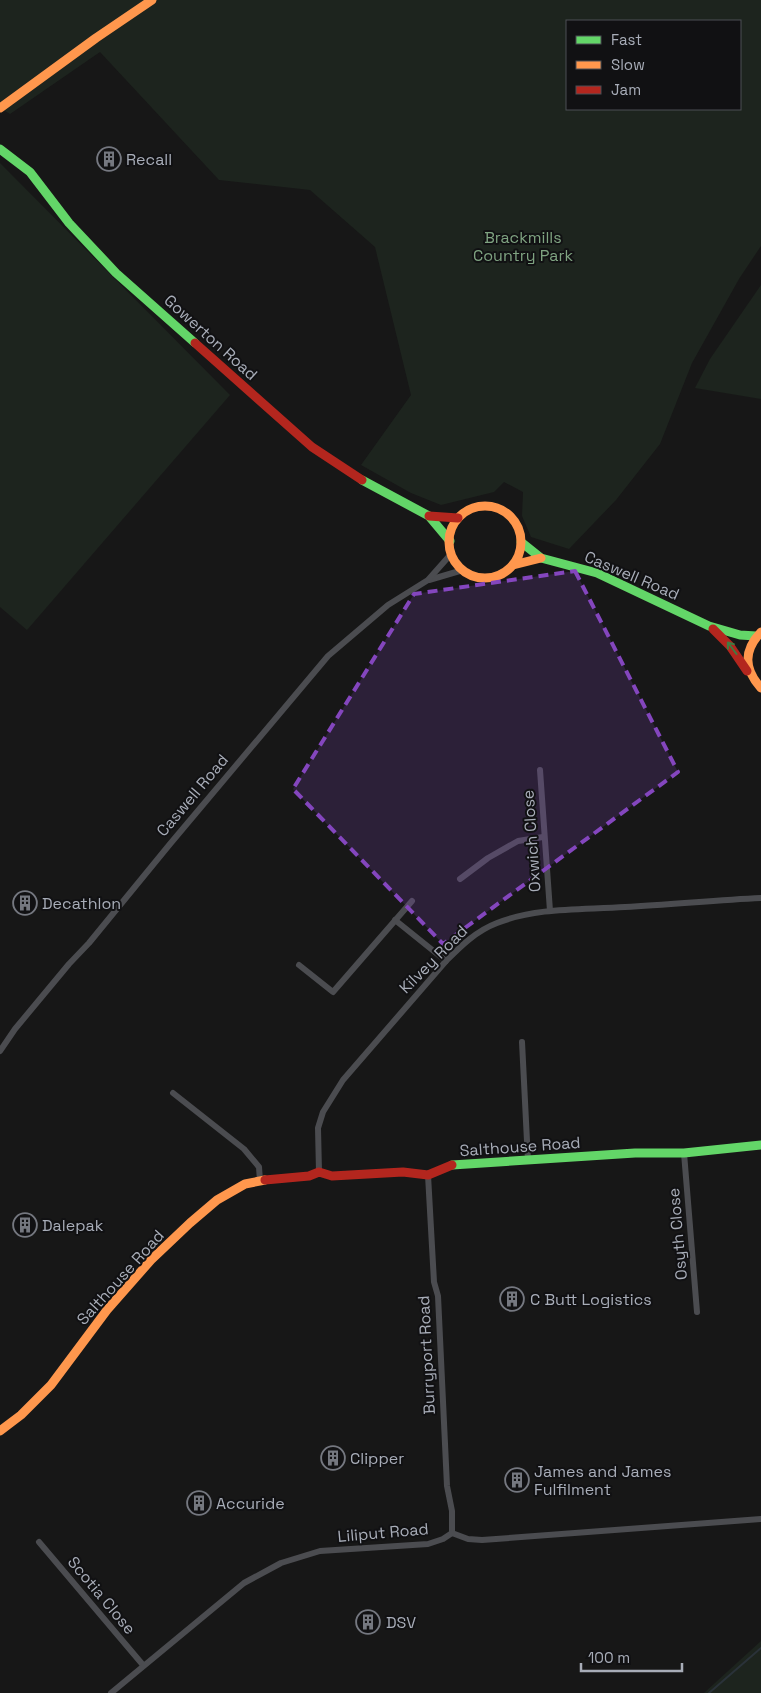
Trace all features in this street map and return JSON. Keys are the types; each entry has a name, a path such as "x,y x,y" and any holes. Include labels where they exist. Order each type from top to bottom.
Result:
{"street":[{"path":"0,108 152,0"},
{"name":"Gowerton Road","path":"0,149 30,172 69,223 116,273 312,447 364,482 429,516 450,541"},
{"path":"480,507 492,507 507,513 515,521 520,531 521,542 519,554 513,565 505,572 494,577 478,577 462,570 452,554 450,541 452,529 458,518 468,511 480,507"},
{"name":"Gowerton Road","path":"429,516 458,518"},
{"name":"Caswell Road","path":"521,542 541,558 597,573 709,626 740,635 758,634"},
{"name":"Caswell Road","path":"0,1051 15,1029 328,656 388,605 428,580 452,554"},
{"name":"Caswell Road","path":"513,565 541,558"},
{"name":"Caswell Road","path":"428,580 462,570"},
{"name":"Caswell Road","path":"709,626 730,646 761,689"},
{"path":"750,675 747,655 750,645 758,634"},
{"name":"Oxwich Close","path":"540,770 543,837 550,911"},
{"path":"460,879 488,858 518,841 543,837"},
{"name":"Kilvey Road","path":"319,1172 318,1128 323,1112 336,1089 376,1039 446,961 471,937 509,918 550,911 761,898"},
{"path":"299,965 333,992 412,901"},
{"path":"396,920 446,961"},
{"path":"522,1042 528,1161"},
{"path":"173,1093 244,1150 258,1167 260,1181"},
{"name":"Salthouse Road","path":"0,1431 21,1415 51,1385 106,1310 151,1260 217,1200 245,1184 309,1176 319,1172 332,1176 403,1172 428,1175 449,1165 635,1153 684,1153 761,1145"},
{"name":"Osyth Close","path":"684,1153 697,1312"},
{"name":"Burryport Road","path":"428,1175 434,1282 438,1296 447,1486 452,1511 452,1533"},
{"name":"Liliput Road","path":"111,1693 244,1583 281,1563 320,1551 428,1544 443,1539 452,1533 468,1540 482,1540 761,1519"},
{"name":"Scotia Close","path":"39,1542 144,1665"}],"highlighted area":[{"path":"575,571 678,772 443,944 293,789 414,594"}],"green space":[{"name":"Brackmills Country Park","path":"0,0 761,0 761,246 739,279 692,363 660,444 616,500 569,549 531,537 522,516 523,492 504,482 494,492 441,505 411,493 361,465 411,395 375,247 310,190 219,180 100,52 10,114 0,108"},
{"path":"0,163 230,395 27,630 0,607"},
{"path":"761,285 761,399 695,388 710,359"},
{"path":"761,1641 761,1693 704,1693"}],"waterway":[{"path":"709,1693 761,1648"}],"traffic: fast":[{"path":"0,149 30,172 69,223 116,273 195,343"},
{"path":"362,480 429,516 450,541"},
{"path":"521,542 541,558 597,573 709,626 740,635 756,636"},
{"path":"452,1165 635,1153 684,1153 761,1145"}],"traffic: slow":[{"path":"0,108 152,0"},
{"path":"485,506 505,512 515,522 521,542 515,562 505,572 485,578 465,572 455,562 449,542 455,522 465,512 485,506"},
{"path":"513,565 541,558"},
{"path":"761,632 751,646 748,660 751,674 761,688"},
{"path":"0,1431 21,1415 51,1385 107,1310 151,1260 190,1223 217,1200 245,1184 265,1180"}],"traffic: jam":[{"path":"195,343 312,447 362,480"},
{"path":"429,516 458,518"},
{"path":"713,629 730,646 747,671"},
{"path":"265,1180 309,1176 319,1172 332,1176 403,1172 428,1175 452,1165"}],"place":[{"name":"Recall","path":"109,159"},
{"name":"Decathlon","path":"25,903"},
{"name":"Dalepak","path":"25,1225"},
{"name":"C Butt Logistics","path":"512,1299"},
{"name":"Clipper","path":"333,1458"},
{"name":"James and James Fulfilment","path":"517,1480"},
{"name":"Accuride","path":"199,1503"},
{"name":"DSV","path":"368,1622"}]}
